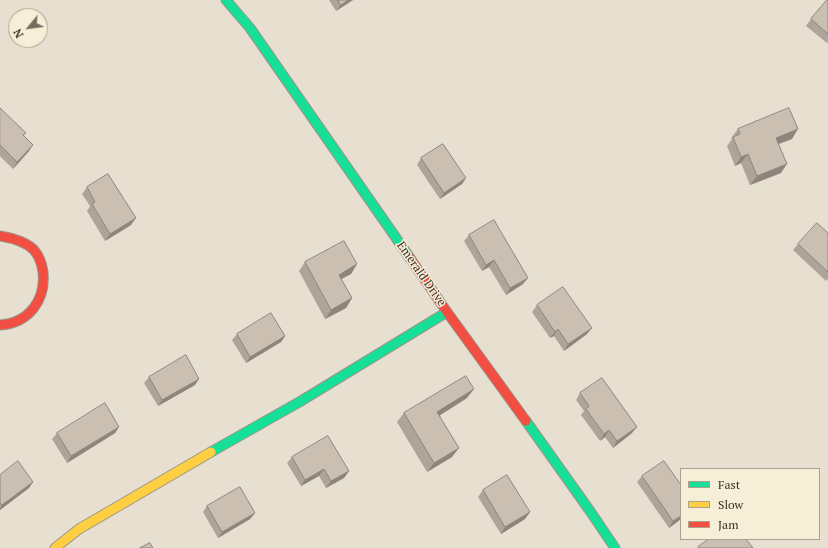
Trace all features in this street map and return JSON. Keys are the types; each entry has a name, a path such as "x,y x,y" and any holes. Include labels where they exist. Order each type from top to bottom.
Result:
{"street":[{"name":"Emerald Drive","path":"226,0 250,28 447,312 615,548"},
{"path":"0,236 26,244 33,249 39,257 44,277 41,297 37,306 26,316 12,323 0,325"},
{"path":"55,548 79,529 301,401 447,312"}],"building":[{"path":"338,0 348,0 341,5"},
{"path":"828,0 828,34 811,19"},
{"path":"0,108 26,133 23,135 33,145 17,162 0,145"},
{"path":"789,108 798,129 776,138 787,164 757,176 748,154 741,157 733,137 740,134 738,129"},
{"path":"443,144 466,178 444,193 421,158"},
{"path":"108,174 136,218 110,234 92,204 95,202 87,187"},
{"path":"494,220 528,278 510,288 494,260 486,265 469,235"},
{"path":"817,223 828,233 828,272 798,244"},
{"path":"344,241 357,264 339,275 352,298 331,310 305,262"},
{"path":"563,287 592,328 568,344 558,329 555,332 537,305"},
{"path":"271,313 285,336 250,357 237,334"},
{"path":"186,355 199,379 162,400 149,377"},
{"path":"466,376 474,389 437,412 459,448 434,463 404,413"},
{"path":"602,378 637,427 617,441 609,430 604,434 586,409 589,406 580,393"},
{"path":"105,403 119,427 71,456 57,433"},
{"path":"328,436 349,471 331,481 324,469 305,480 292,457"},
{"path":"18,461 33,482 2,505 0,503 0,475"},
{"path":"664,461 680,484 680,517 673,521 642,476"},
{"path":"507,475 530,512 505,527 483,490"},
{"path":"240,487 255,513 222,532 207,506"},
{"path":"708,540 747,540 753,548 699,548 698,547"},
{"path":"150,543 153,548 140,548"}],"traffic: fast":[{"path":"226,0 250,28 410,258"},
{"path":"211,452 301,401 447,312"},
{"path":"526,421 615,548"}],"traffic: slow":[{"path":"55,548 79,529 211,452"}],"traffic: jam":[{"path":"0,236 22,242 34,250 39,257 43,272 42,292 34,308 19,320 0,325"},
{"path":"410,258 526,421"}]}
